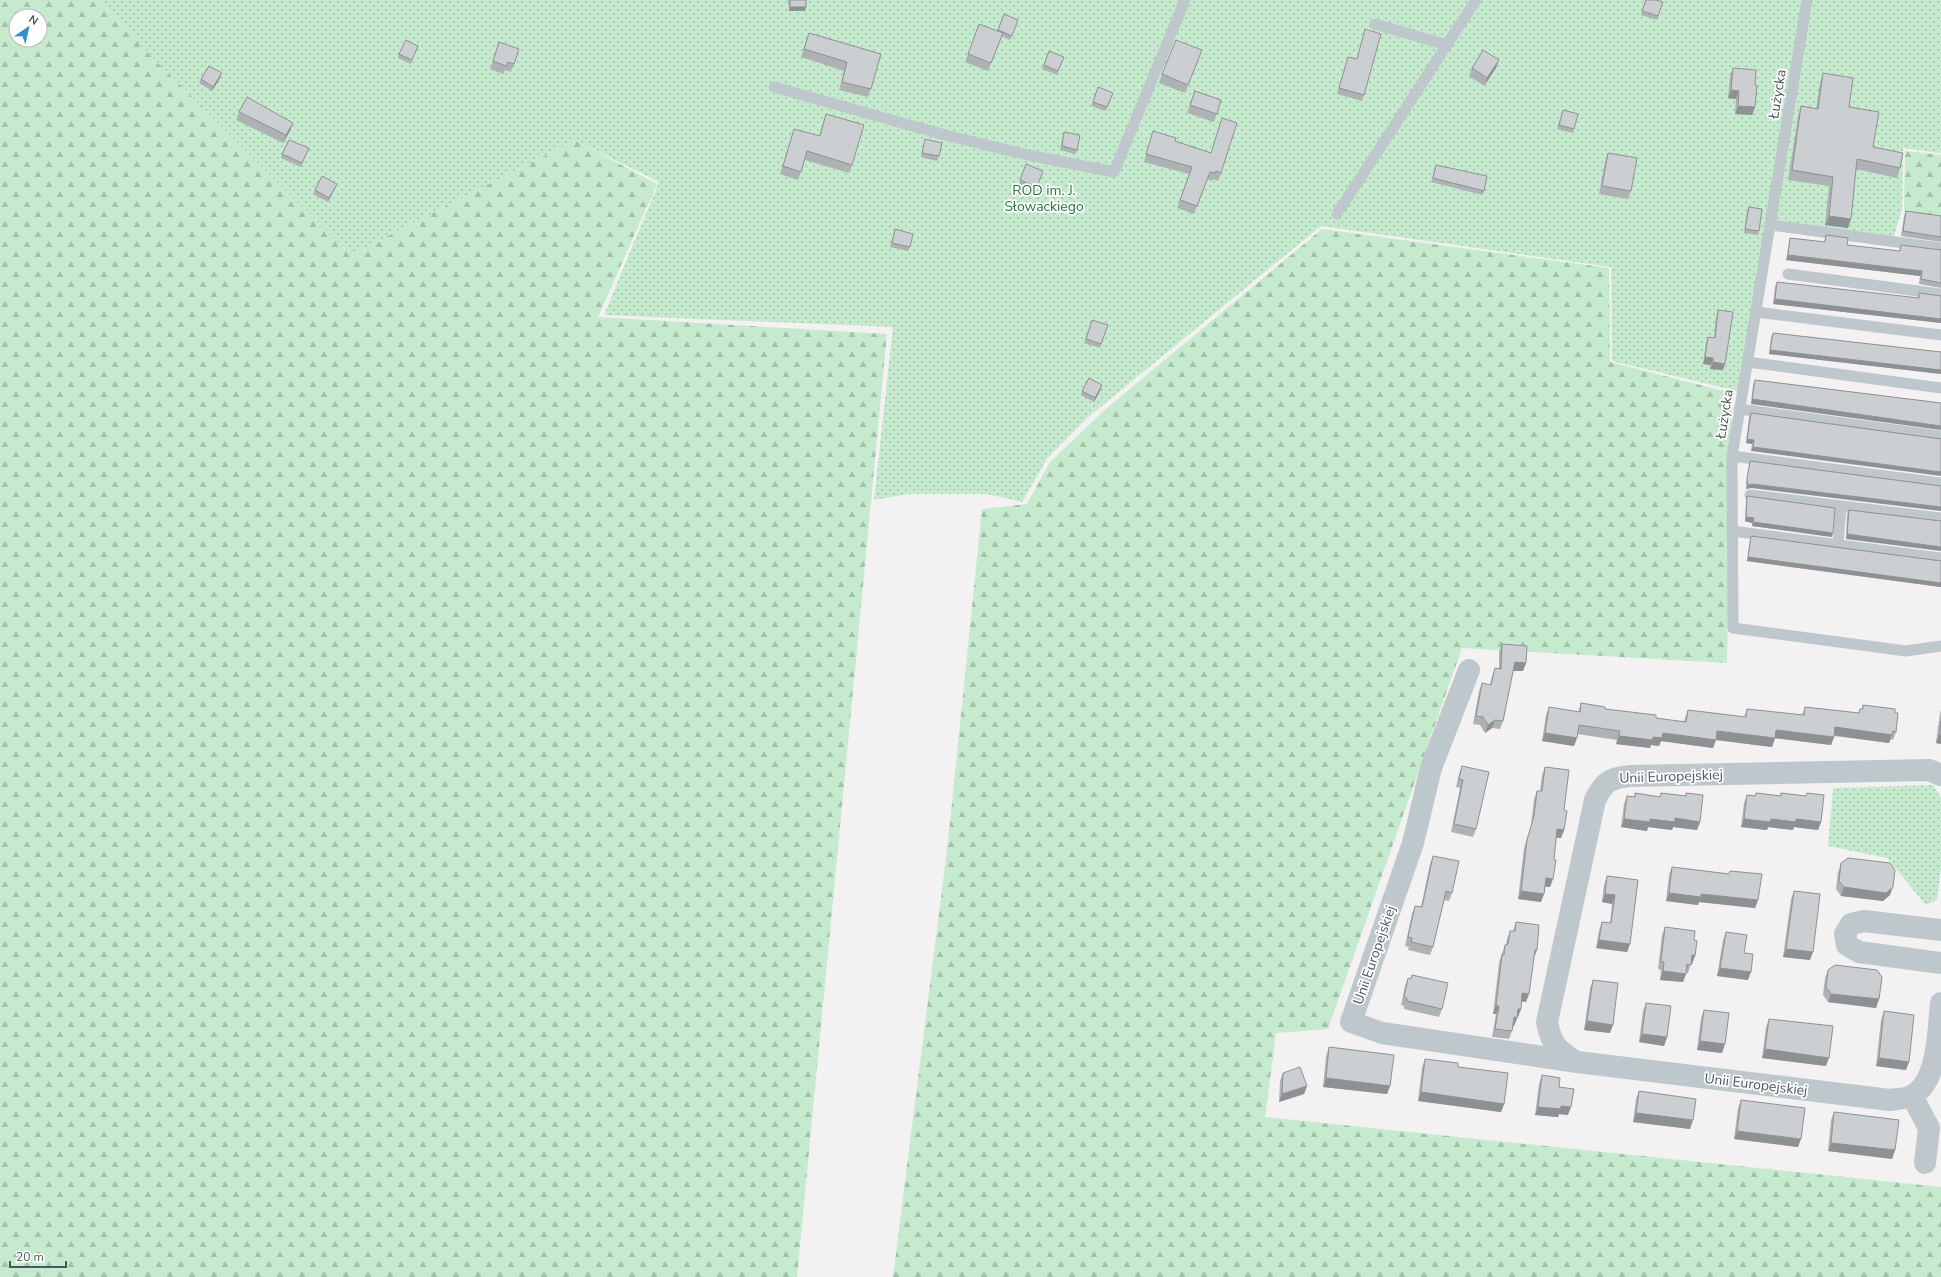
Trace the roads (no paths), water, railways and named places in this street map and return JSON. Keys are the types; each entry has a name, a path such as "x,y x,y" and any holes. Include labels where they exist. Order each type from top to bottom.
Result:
{"street":[{"name":"Unii Europejskiej","path":"1469,670 1431,768 1413,843 1351,1022 1382,1033 1577,1062 1890,1100 1912,1096"},
{"name":"Unii Europejskiej","path":"1577,1062 1560,1052 1550,1038 1547,1022 1595,800 1601,787 1613,778 1630,776 1929,770 1941,775"},
{"path":"1941,930 1864,921 1851,924 1845,934 1847,945 1859,952 1941,963"},
{"path":"1925,1163 1929,1128 1912,1096 1925,1083 1933,1066 1941,1003"}],"lane":[{"path":"774,86 945,135 1114,172 1185,0"},
{"path":"1337,214 1476,0"},
{"name":"Łużycka","path":"1808,0 1732,456 1733,628 1906,651 1941,646"},
{"path":"1375,24 1447,45"},
{"path":"1770,225 1941,248"},
{"path":"1788,274 1941,294"},
{"path":"1756,312 1941,335"},
{"path":"1748,362 1941,388"},
{"path":"1739,409 1941,436"},
{"path":"1732,456 1941,483"},
{"path":"1750,495 1941,518"},
{"path":"1838,545 1841,506"},
{"path":"1732,531 1941,558"}],"park label":[{"name":"ROD im. J. Słowackiego","path":"1044,198"}]}
